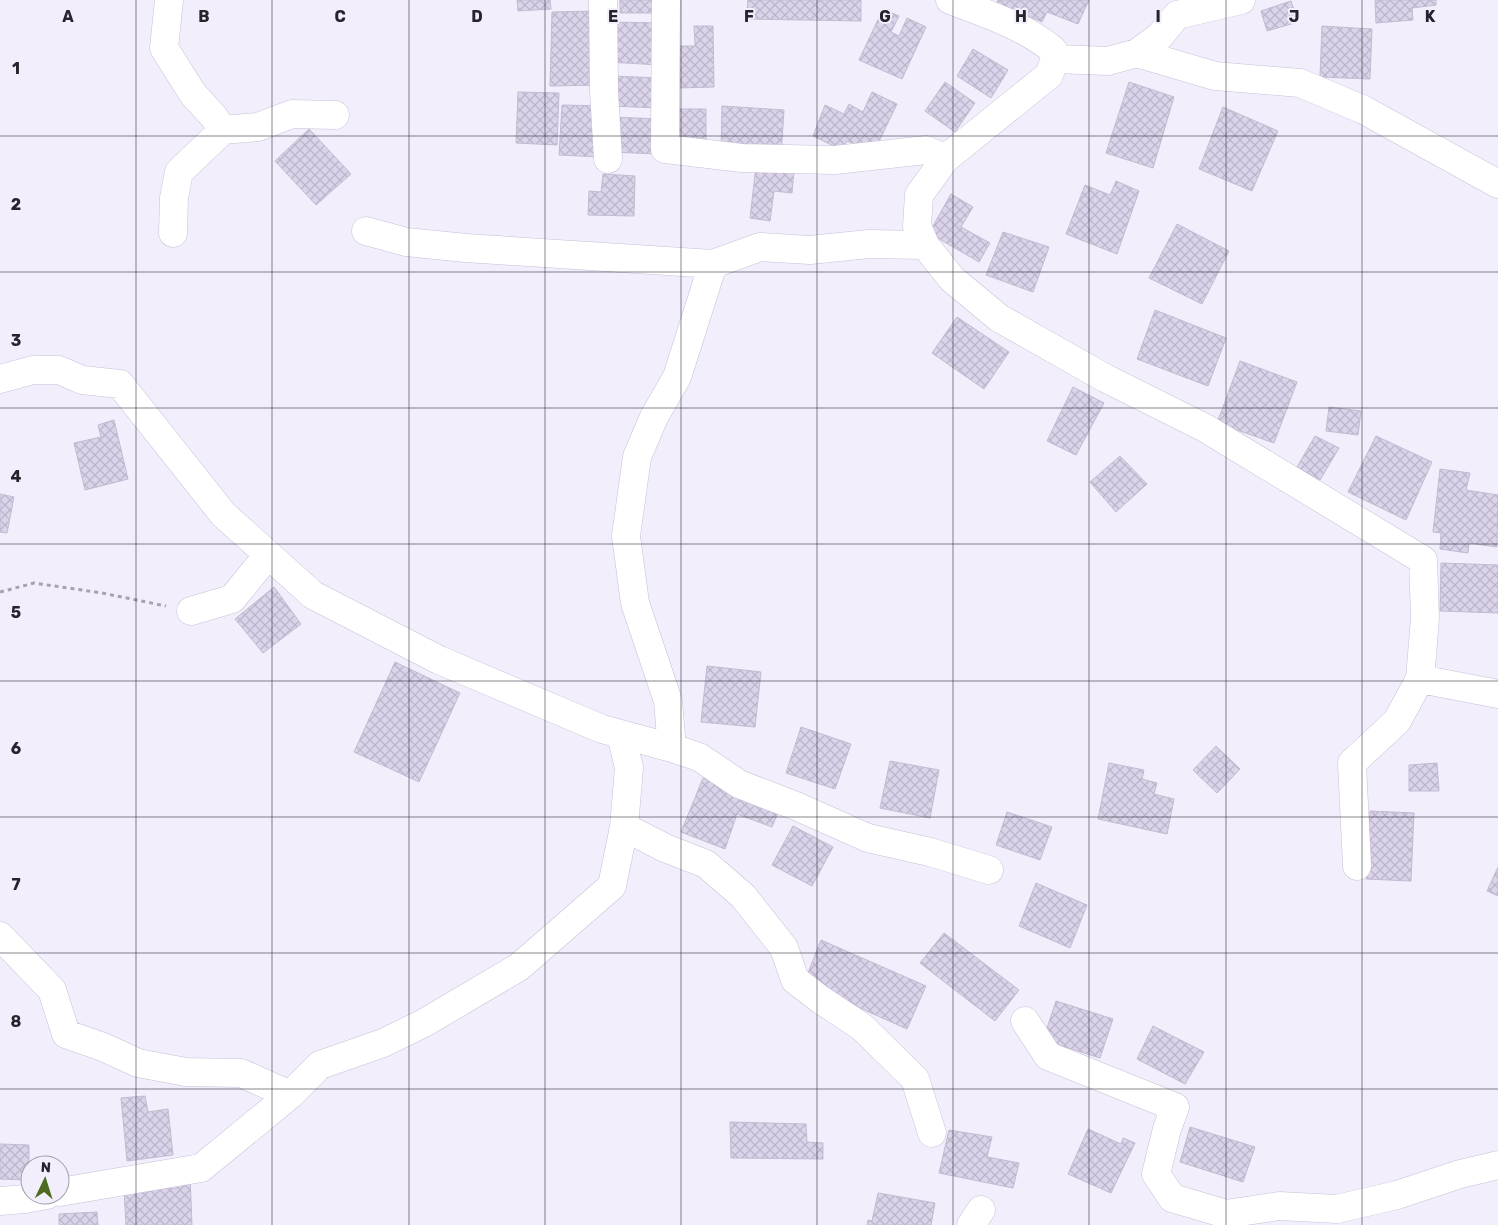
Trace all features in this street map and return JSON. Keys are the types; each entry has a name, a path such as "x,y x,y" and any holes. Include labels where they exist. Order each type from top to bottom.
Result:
{"street":[{"path":"169,0 164,48 193,94 223,130"},
{"path":"603,0 604,91 608,159"},
{"path":"666,0 666,149 742,158 835,160 926,150 945,160"},
{"path":"950,0 1010,24 1040,39 1053,50 1055,59 1049,74 945,160 919,194 917,226 925,245 952,279 999,318 1105,378 1204,428 1423,560 1426,618 1420,679 1397,721 1352,763 1357,866"},
{"path":"1055,59 1108,61 1137,53 1160,36 1178,15 1215,3 1241,0"},
{"path":"1137,53 1215,76 1300,83 1364,110 1498,184"},
{"path":"173,233 174,198 179,172 223,130 258,127 292,114 335,115"},
{"path":"366,231 406,242 466,248 713,264 760,247 810,250 869,244 925,245"},
{"path":"672,748 668,701 635,603 626,536 637,457 654,417 677,377 713,264"},
{"path":"0,379 33,370 59,370 82,380 120,384 223,514 313,595 439,660 602,729 699,757 739,784 796,806 868,838 930,852 989,870"},
{"path":"191,611 232,599 268,555"},
{"path":"1420,679 1498,694"},
{"path":"70,1190 201,1168 290,1095 320,1065 382,1043 424,1023 519,967 612,886 624,827 629,768 621,734"},
{"path":"624,827 665,848 706,864 744,896 784,948 795,980 862,1027 915,1079 932,1133"},
{"path":"0,936 52,990 66,1034 103,1046 138,1063 186,1072 241,1073 290,1095"},
{"path":"1025,1021 1048,1056 1175,1107 1167,1129 1156,1174 1172,1198 1226,1214 1279,1206 1337,1209 1397,1195 1460,1174 1498,1165"},
{"path":"0,1201 20,1199"}],"path":[{"path":"0,592 34,583 102,593 191,611"}],"building":[{"path":"517,0 550,0 551,9 518,11"},
{"path":"620,0 657,0 658,13 620,13"},
{"path":"748,0 861,0 861,21 746,19"},
{"path":"998,0 1089,0 1078,24 1047,12 1042,22 997,3"},
{"path":"1375,0 1436,0 1436,5 1412,8 1413,20 1376,23"},
{"path":"1291,1 1298,22 1267,31 1261,11"},
{"path":"883,9 899,16 891,32 899,36 907,18 926,27 902,79 859,60"},
{"path":"598,11 599,85 550,86 552,12"},
{"path":"611,22 661,23 660,65 608,62"},
{"path":"694,26 713,26 714,87 676,88 676,46 695,46"},
{"path":"1322,26 1372,29 1370,79 1320,77"},
{"path":"973,49 1008,70 991,98 957,76"},
{"path":"612,76 661,78 659,108 610,106"},
{"path":"945,82 975,103 955,132 925,111"},
{"path":"1129,82 1174,97 1153,168 1106,153"},
{"path":"518,92 559,93 557,145 516,143"},
{"path":"872,92 897,104 874,152 847,141 842,150 813,136 825,105 844,114 849,104 863,112"},
{"path":"562,105 603,106 601,157 559,155"},
{"path":"722,106 784,110 781,156 721,152"},
{"path":"1223,107 1278,131 1252,191 1199,169"},
{"path":"676,109 706,109 706,140 677,140"},
{"path":"613,117 659,119 657,154 612,152"},
{"path":"309,129 351,174 316,205 275,161"},
{"path":"756,166 794,171 792,193 774,191 770,221 750,218"},
{"path":"603,174 635,176 634,216 588,215 589,191 601,192"},
{"path":"1116,181 1139,191 1117,254 1066,234 1085,185 1110,195"},
{"path":"951,194 973,207 961,227 990,243 979,262 929,233"},
{"path":"1177,224 1229,251 1202,304 1149,278"},
{"path":"1003,232 1049,247 1033,292 986,275"},
{"path":"1155,310 1226,338 1208,386 1137,359"},
{"path":"957,317 1009,352 984,389 932,353"},
{"path":"1240,361 1297,382 1274,443 1217,423"},
{"path":"1073,387 1104,403 1076,455 1047,441"},
{"path":"1329,407 1361,411 1358,435 1326,431"},
{"path":"114,420 128,479 85,490 74,443 101,437 98,425"},
{"path":"1315,436 1339,448 1320,480 1297,467"},
{"path":"1376,436 1432,462 1406,520 1348,492"},
{"path":"1120,456 1147,484 1116,512 1090,482"},
{"path":"1440,469 1470,473 1466,490 1498,495 1497,547 1469,543 1468,553 1440,549 1441,533 1433,532"},
{"path":"0,494 14,497 7,533 0,532"},
{"path":"1441,563 1498,565 1498,613 1440,611"},
{"path":"274,587 301,624 263,653 235,619"},
{"path":"395,662 460,693 419,782 354,752"},
{"path":"707,666 761,672 755,727 701,722"},
{"path":"801,727 851,744 835,789 786,773"},
{"path":"1216,746 1240,769 1217,793 1193,770"},
{"path":"890,761 939,770 930,818 880,808"},
{"path":"1109,763 1144,770 1142,779 1157,783 1154,794 1174,799 1167,834 1098,819"},
{"path":"1437,763 1439,791 1409,791 1409,765"},
{"path":"703,778 750,797 782,803 772,827 737,814 725,849 681,832"},
{"path":"1370,811 1414,813 1411,881 1366,879"},
{"path":"1007,812 1052,827 1040,860 996,845"},
{"path":"793,826 833,847 812,886 772,865"},
{"path":"1498,867 1498,896 1487,891"},
{"path":"1036,883 1087,905 1070,948 1019,926"},
{"path":"944,933 1019,990 995,1021 920,963"},
{"path":"821,940 926,986 907,1029 804,983"},
{"path":"1056,1001 1113,1019 1100,1058 1043,1040"},
{"path":"1153,1026 1204,1052 1185,1084 1137,1059"},
{"path":"145,1096 148,1112 168,1109 173,1155 127,1161 121,1098"},
{"path":"730,1122 806,1124 807,1142 823,1143 823,1159 731,1158"},
{"path":"1190,1127 1255,1147 1243,1182 1180,1162"},
{"path":"1088,1129 1121,1144 1123,1138 1135,1143 1111,1193 1068,1174"},
{"path":"949,1130 992,1137 987,1157 1019,1163 1013,1188 939,1173"},
{"path":"0,1144 29,1145 29,1155 20,1155 20,1180 0,1179"},
{"path":"190,1175 192,1225 126,1225 124,1190 177,1188 176,1176"},
{"path":"878,1193 935,1203 931,1225 867,1225 868,1220 872,1221"},
{"path":"97,1212 98,1225 59,1225 59,1214"}]}
